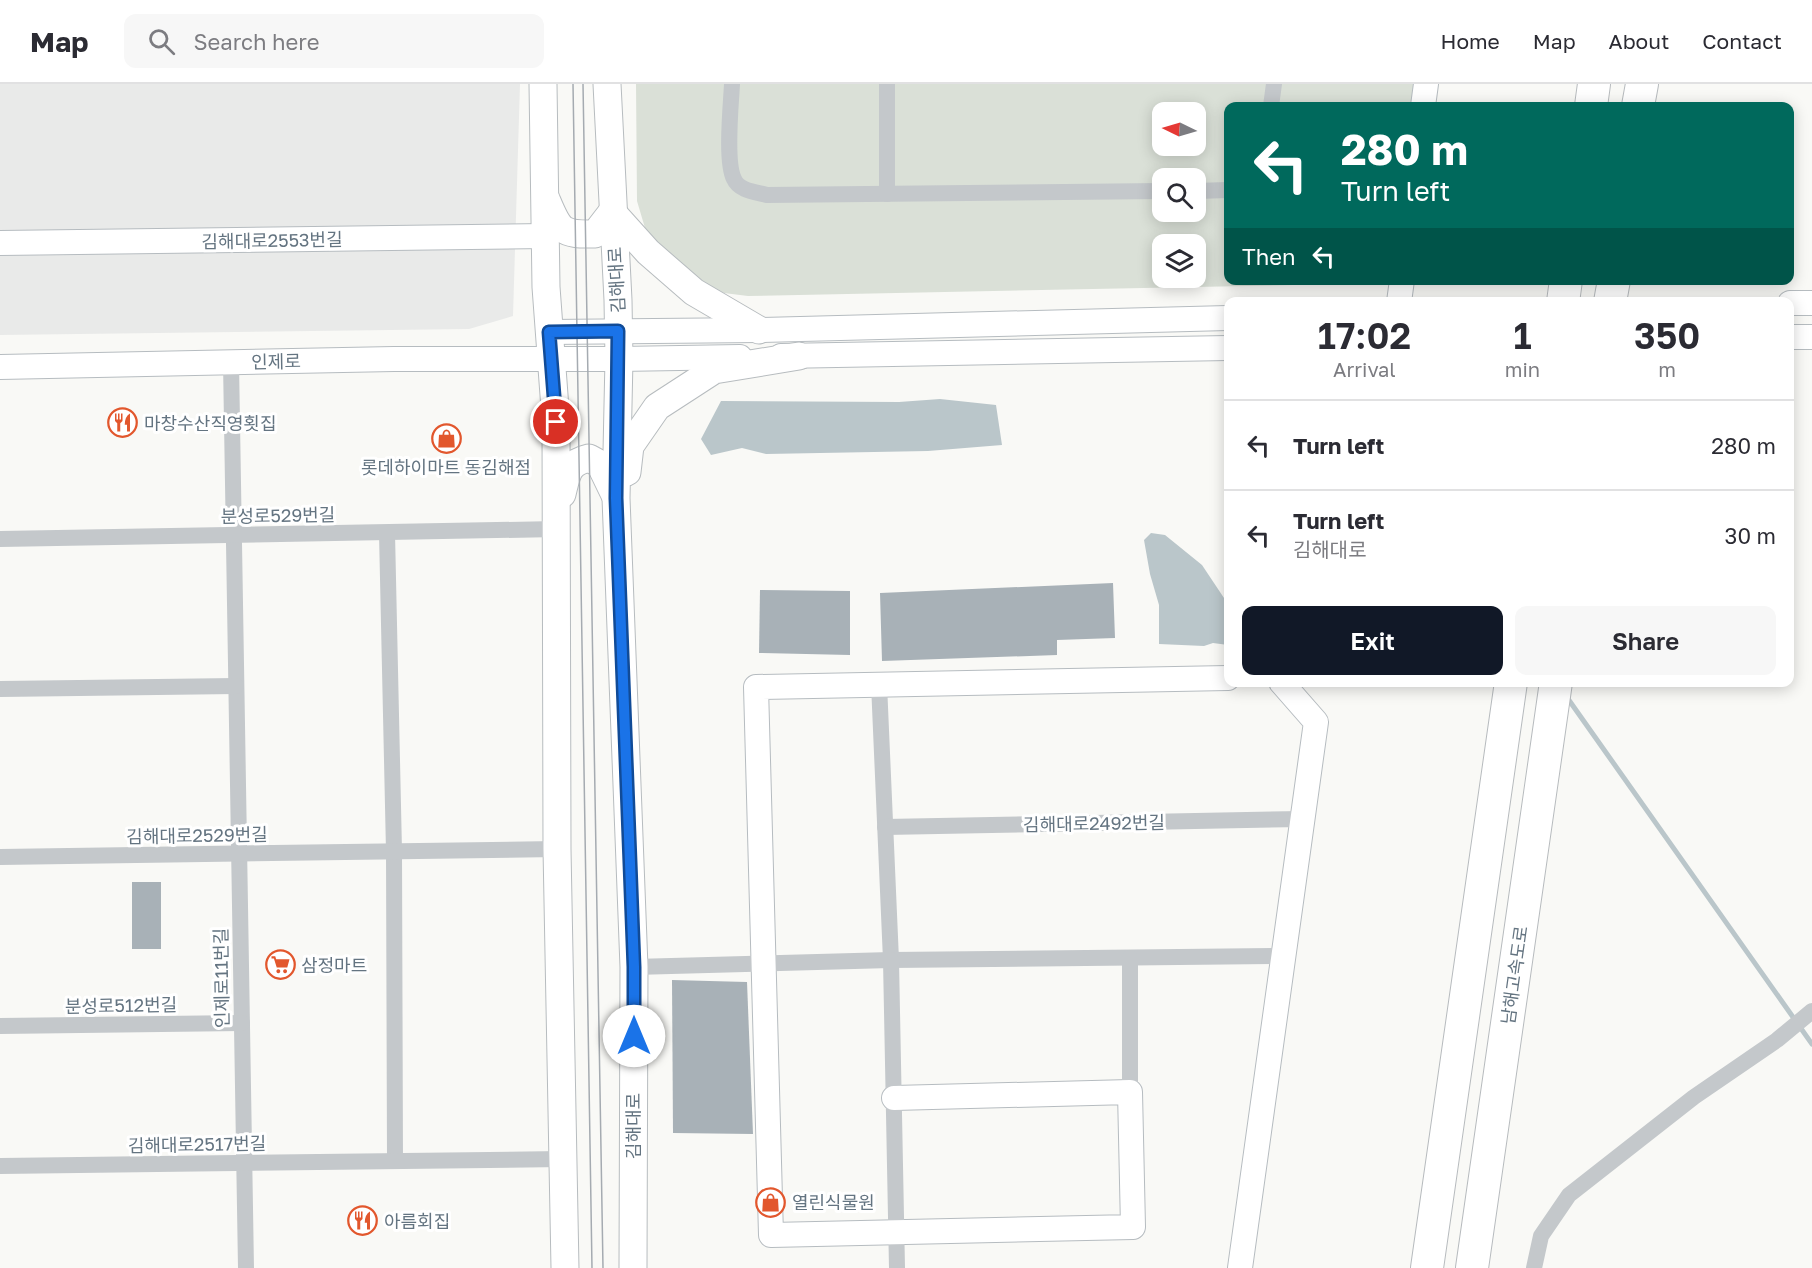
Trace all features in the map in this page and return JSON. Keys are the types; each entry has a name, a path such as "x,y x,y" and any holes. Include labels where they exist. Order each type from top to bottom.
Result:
{"highway":[{"path":"1592,102 1594,84"},
{"path":"1639,102 1642,84"},
{"path":"1427,1268 1510,687"},
{"name":"남해고속도로","path":"1472,1268 1555,687"}],"main road":[{"path":"543,84 545,236 556,422 558,849 562,1159 566,1268"},
{"name":"김해대로","path":"607,84 619,359 616,498 634,967 633,1268"},
{"path":"544,197 556,224 572,235 595,234 612,212 648,252 694,292 759,330"},
{"path":"618,539 630,446 657,407 714,370 799,356"},
{"path":"557,523 567,472 576,461 589,458 600,464 616,498"}],"street":[{"path":"732,84 730,164 734,181 746,190 767,195 1152,191"},
{"path":"887,84 887,194"},
{"path":"1272,102 1274,84"},
{"path":"1424,102 1426,84"},
{"path":"1206,191 1224,190"},
{"name":"김해대로2553번길","path":"0,243 545,236"},
{"path":"1794,303 1812,303"},
{"path":"551,345 618,331 759,330 1224,318"},
{"path":"1794,337 1812,337"},
{"path":"551,345 619,359 1224,348"},
{"name":"인제로","path":"0,367 231,362 551,345"},
{"name":"인제로11번길","path":"231,362 246,1268"},
{"name":"분성로529번길","path":"0,540 387,532 557,523"},
{"path":"387,532 394,851 395,1161"},
{"path":"1130,958 1133,1227 771,1235 756,687 1224,678"},
{"path":"879,684 891,960 897,1268"},
{"path":"0,689 236,686"},
{"path":"1240,1268 1316,722 1285,687"},
{"name":"김해대로2492번길","path":"885,827 1302,819"},
{"name":"김해대로2529번길","path":"0,857 558,849"},
{"path":"634,967 891,960 1283,956"},
{"path":"1534,1268 1541,1236 1569,1195 1695,1097 1777,1040 1808,1014"},
{"name":"분성로512번길","path":"0,1026 242,1023"},
{"path":"894,1098 1130,1092"},
{"name":"김해대로2517번길","path":"0,1166 562,1159"}],"shaded area":[{"path":"0,84 520,84 513,316 469,329 0,335"},
{"path":"636,84 1423,84 1421,102 1224,102 1224,285 1294,285 1206,287 1206,234 1152,234 1152,288 748,296 724,293 686,279 665,258 645,228 637,201"},
{"path":"940,399 996,405 1002,445 928,451 766,454 742,448 711,455 701,439 721,401 899,402"},
{"path":"1151,533 1165,535 1202,565 1224,598 1224,644 1159,644 1159,605 1144,540"}],"building":[{"path":"1113,583 1115,638 1057,640 1057,655 882,661 880,593"},
{"path":"760,590 850,591 850,655 759,653"},
{"path":"132,882 161,882 161,949 132,949"},
{"path":"672,980 747,982 753,1134 673,1133"}],"waterway":[{"path":"1566,696 1812,1044"}],"tram line":[{"path":"573,84 592,1268"},
{"path":"583,84 603,1268"}],"place":[{"name":"마창수산직영횟집","path":"123,423"},
{"name":"롯데하이마트 동김해점","path":"446,438"},
{"name":"삼정마트","path":"280,965"},
{"name":"열린식물원","path":"771,1202"},
{"name":"아름회집","path":"363,1221"}],"route":[{"path":"556,422 549,332 618,331 616,498 634,967 634,1036"}]}
